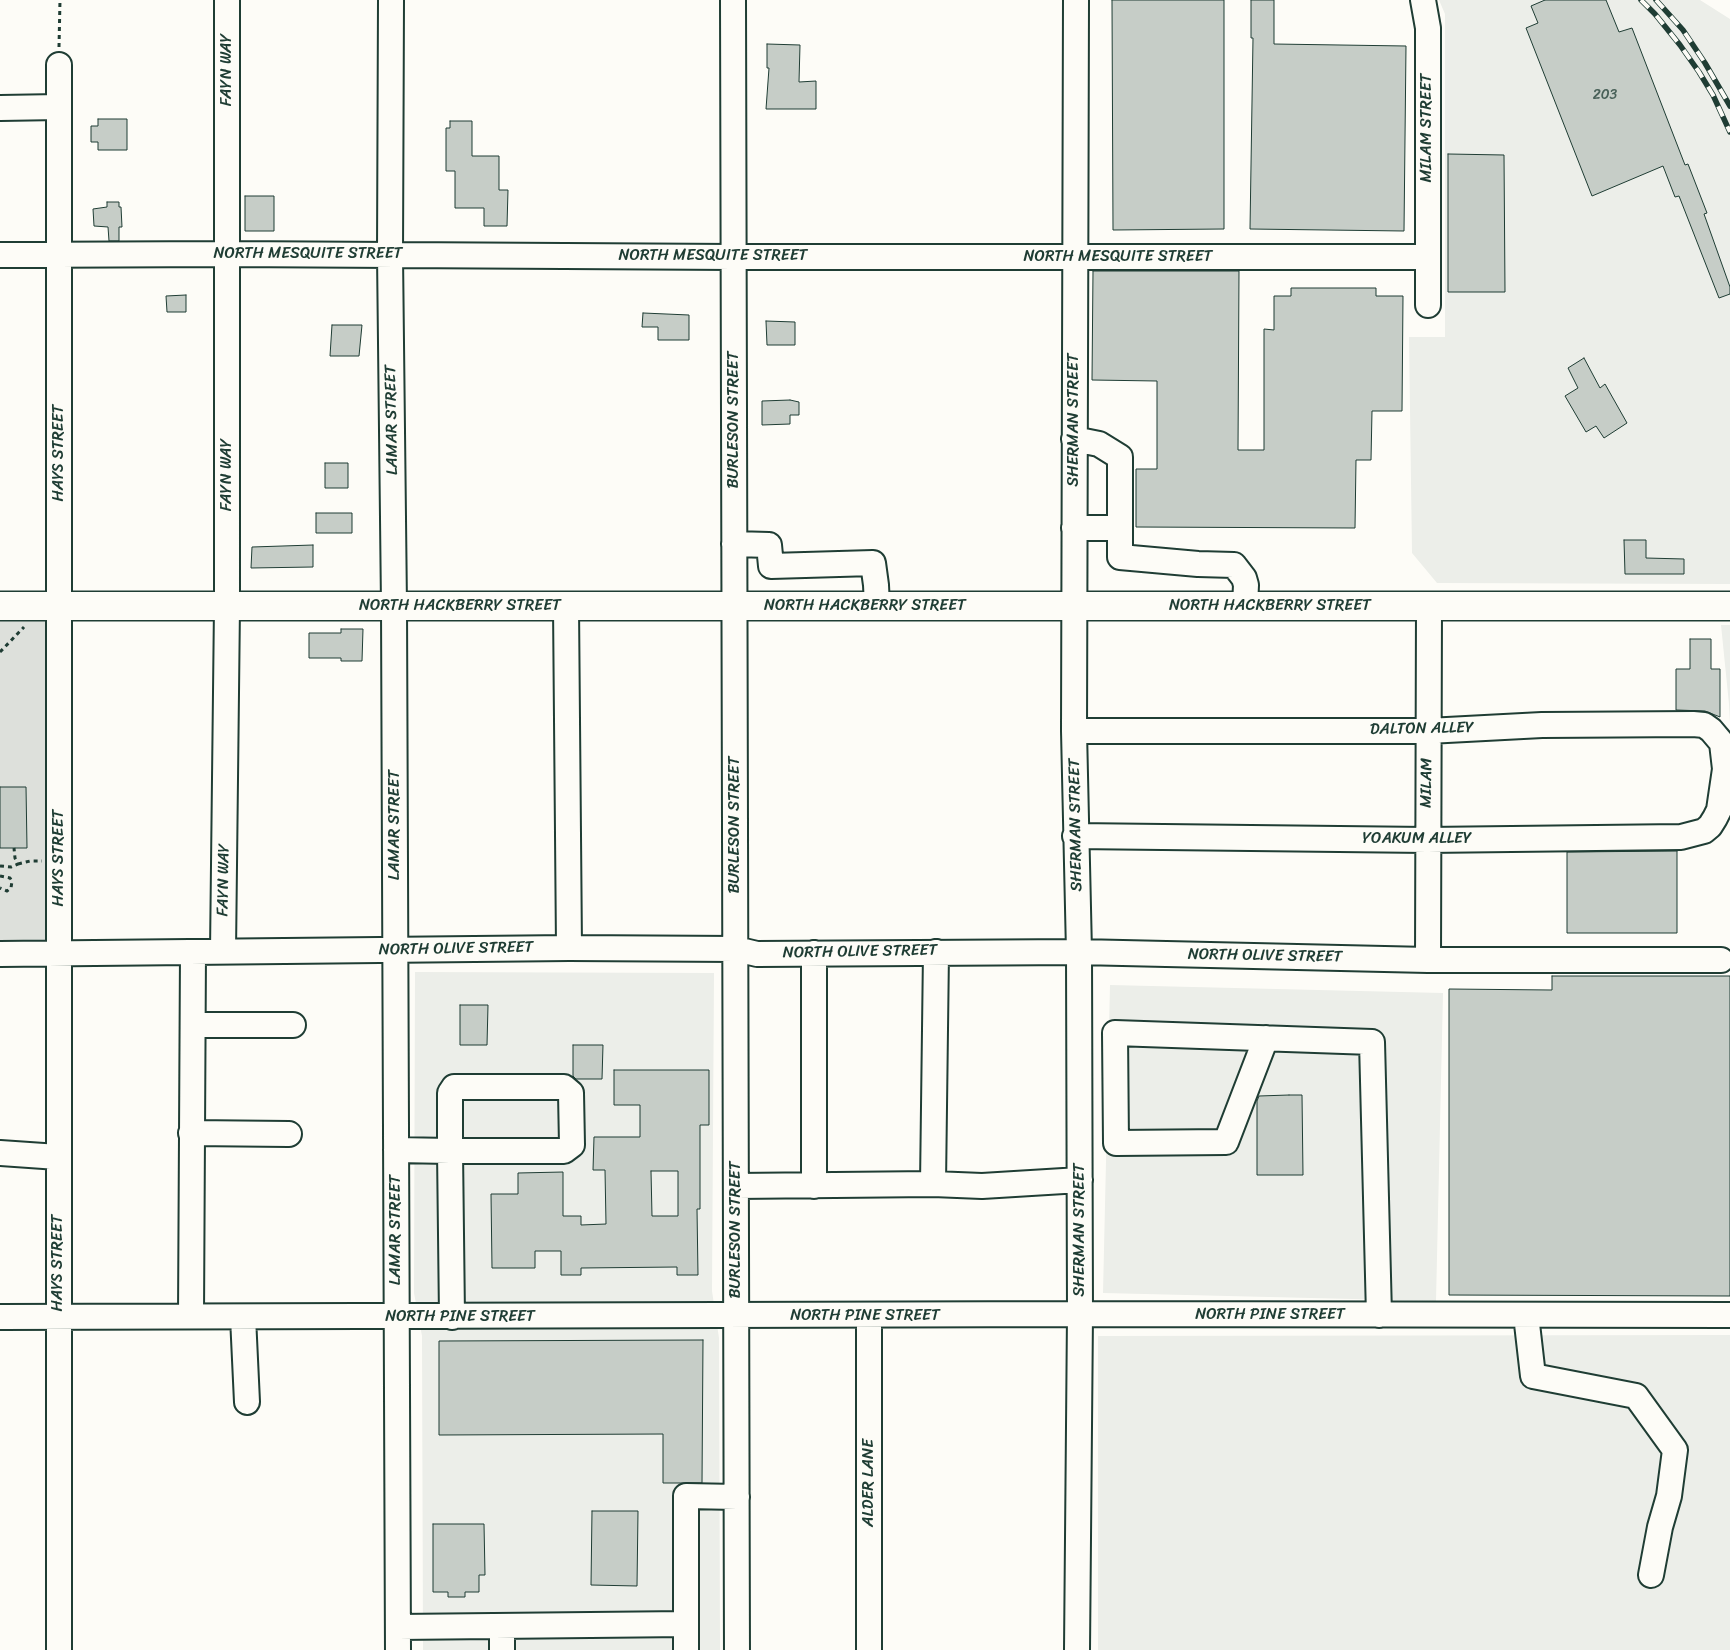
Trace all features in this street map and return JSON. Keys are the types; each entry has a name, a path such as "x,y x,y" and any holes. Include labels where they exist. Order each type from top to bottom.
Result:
{"main road":[{"name":"NORTH HACKBERRY STREET","path":"0,606 1730,606"}],"street":[{"name":"FAYN WAY","path":"223,951 227,606 227,0"},
{"name":"LAMAR STREET","path":"391,0 390,254 396,950 398,1638"},
{"name":"BURLESON STREET","path":"733,0 737,1650"},
{"name":"SHERMAN STREET","path":"1076,0 1074,731 1079,952 1080,1180 1077,1650"},
{"name":"MILAM STREET","path":"1423,0 1428,28 1428,305"},
{"name":"HAYS STREET","path":"59,65 58,1317 60,1650"},
{"path":"0,108 59,107"},
{"name":"NORTH MESQUITE STREET","path":"0,255 390,254 733,257 1427,257"},
{"path":"1074,439 1099,444 1120,457 1120,557 1198,564 1234,565 1244,578 1246,585 1245,606"},
{"path":"1074,528 1120,528"},
{"path":"734,544 769,545 771,566 873,563 877,606"},
{"path":"566,606 569,948"},
{"name":"MILAM","path":"1428,960 1429,606"},
{"name":"DALTON ALLEY","path":"1074,731 1428,730 1542,725 1704,725 1722,743 1724,784"},
{"name":"YOAKUM ALLEY","path":"1076,836 1427,840 1686,836 1704,831 1710,826 1719,810 1724,784"},
{"name":"NORTH OLIVE STREET","path":"0,954 569,948 736,949 757,954 814,952 1079,952 1428,960 1721,960"},
{"path":"191,1316 193,952"},
{"path":"814,952 814,1186"},
{"path":"933,1184 936,952"},
{"path":"193,1025 293,1025"},
{"path":"1266,1038 1226,1142 1116,1143 1115,1032 1372,1042 1379,1315"},
{"path":"396,1150 450,1151 564,1151 572,1146 571,1093 564,1086 454,1087 450,1093 450,1151 452,1317"},
{"path":"191,1133 289,1134"},
{"path":"0,1154 58,1157"},
{"path":"736,1186 933,1184 982,1186 1080,1180"},
{"name":"NORTH PINE STREET","path":"0,1317 1730,1314"},
{"path":"1526,1315 1533,1376 1636,1396 1675,1450 1669,1496 1660,1527 1651,1575"},
{"name":"ALDER LANE","path":"869,1316 869,1650"},
{"path":"244,1317 247,1402"},
{"path":"686,1650 686,1496 737,1497"},
{"path":"398,1638 502,1626 686,1624"},
{"path":"502,1626 502,1650"}],"path":[{"path":"59,65 60,0"},
{"path":"0,652 24,627"},
{"path":"0,866 12,867 18,864 14,848"},
{"path":"0,876 10,878 12,881 11,888 7,891 0,888"}],"shaded area":[{"path":"1439,0 1700,0 1730,19 1730,584 1437,583 1412,553 1409,337 1445,337 1445,14"},
{"path":"0,614 46,620 48,630 47,940 45,943 0,945"},
{"path":"1721,625 1730,625 1730,723 1729,704"},
{"path":"415,972 714,973 712,1291 719,1338 720,1650 423,1650 422,1336 414,1293"},
{"path":"1110,985 1443,993 1436,1301 1103,1293"},
{"path":"1730,1335 1730,1650 1098,1650 1098,1336"}],"building":[{"path":"1112,0 1224,0 1224,229 1113,230"},
{"path":"1251,0 1274,0 1274,44 1406,46 1404,231 1250,229 1253,38 1251,38"},
{"path":"1545,0 1606,0 1619,32 1632,28 1685,165 1688,164 1707,213 1704,214 1730,287 1730,294 1719,298 1679,196 1675,197 1663,166 1592,196 1526,28 1538,23 1531,6"},
{"path":"767,44 800,45 799,82 816,81 816,109 766,109 769,68 767,68"},
{"path":"98,119 127,119 127,150 98,150 98,142 91,142 91,126 98,126"},
{"path":"450,121 472,121 472,156 499,156 499,190 508,190 507,226 484,226 484,208 455,208 455,171 446,171 446,128 450,128"},
{"path":"1448,154 1504,155 1505,292 1448,292"},
{"path":"245,196 274,196 274,231 245,231"},
{"path":"107,202 119,202 119,207 121,207 122,227 119,227 119,241 109,241 108,227 94,226 93,209 107,207"},
{"path":"1093,271 1239,271 1238,450 1264,450 1264,329 1274,330 1274,296 1291,296 1291,288 1376,288 1376,296 1403,296 1402,411 1372,411 1371,460 1356,460 1355,528 1136,527 1136,469 1157,469 1157,381 1092,380"},
{"path":"186,295 186,312 167,312 166,296"},
{"path":"643,313 689,315 689,340 658,340 658,327 642,327"},
{"path":"766,321 795,322 795,345 767,345"},
{"path":"332,325 362,325 359,356 330,356"},
{"path":"1584,358 1600,388 1605,384 1627,423 1604,438 1596,426 1586,432 1565,396 1578,388 1568,368"},
{"path":"790,400 799,402 799,415 790,415 790,424 762,425 762,401"},
{"path":"325,463 348,463 348,488 325,488"},
{"path":"316,513 352,513 352,533 316,533"},
{"path":"1624,540 1646,540 1646,558 1684,559 1684,574 1625,574"},
{"path":"313,545 313,567 251,568 252,547"},
{"path":"341,629 363,629 362,661 341,661 341,658 309,658 309,633 341,633"},
{"path":"1690,639 1711,639 1711,669 1720,669 1720,717 1705,711 1676,710 1676,669 1690,669"},
{"path":"0,787 26,787 27,848 0,848"},
{"path":"1677,851 1677,933 1567,933 1567,852"},
{"path":"1552,976 1730,976 1730,1296 1449,1295 1449,989 1552,990"},
{"path":"460,1005 488,1005 487,1045 460,1045"},
{"path":"573,1045 603,1045 602,1079 576,1079 573,1076"},
{"path":"614,1070 709,1070 709,1125 700,1125 700,1209 697,1209 698,1275 677,1275 677,1267 581,1268 581,1275 561,1275 561,1251 535,1251 535,1268 492,1268 491,1194 518,1194 518,1173 563,1172 563,1216 581,1216 581,1225 606,1224 605,1170 593,1170 594,1137 640,1137 640,1105 614,1105","holes":["651,1171 678,1171 678,1216 652,1216"]},
{"path":"1302,1095 1303,1175 1257,1175 1257,1101 1259,1096"},
{"path":"703,1340 702,1483 663,1483 663,1434 439,1435 439,1341"},
{"path":"592,1511 638,1511 637,1586 591,1585"},
{"path":"433,1524 484,1524 485,1575 479,1575 479,1592 465,1592 465,1597 448,1597 448,1592 433,1592"}],"railway":[{"path":"1641,0 1680,45 1699,72 1713,95 1730,132"},
{"path":"1656,0 1683,30 1730,106"}]}
